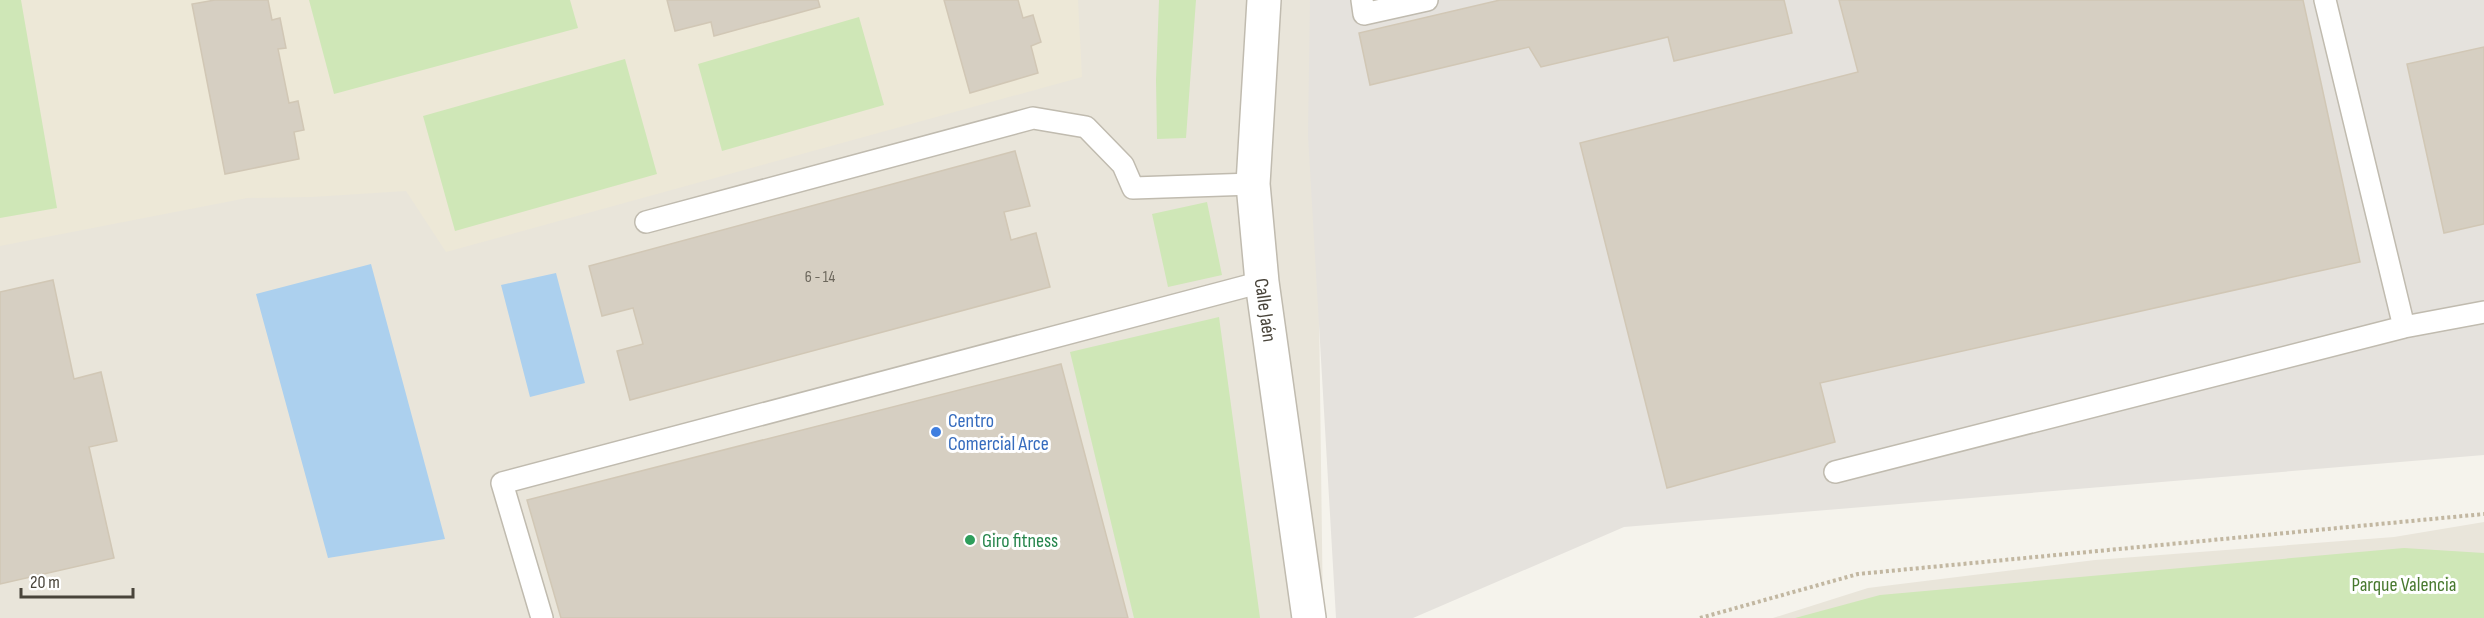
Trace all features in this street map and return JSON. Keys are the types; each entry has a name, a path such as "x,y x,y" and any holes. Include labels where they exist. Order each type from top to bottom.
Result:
{"street":[{"name":"Calle Jaén","path":"1264,0 1253,183 1262,282 1310,618"}],"lane":[{"path":"1362,0 1364,14 1427,0"},
{"path":"2325,0 2404,327"},
{"path":"646,222 1033,118 1086,127 1123,165 1134,188 1253,183"},
{"path":"542,618 502,483 1262,282"},
{"path":"1835,472 2404,327 2484,312"}],"path":[{"path":"1700,618 1858,574 2484,514"}],"shaded area":[{"path":"0,0 1315,0 1323,618 0,618"},
{"path":"0,0 1078,0 1082,77 446,252 406,191 312,197 247,198 0,246"},
{"path":"1310,0 2484,0 2484,455 1624,527 1413,618 1336,618 1308,135"},
{"name":"Parque Valencia","path":"2484,522 2484,618 1773,618 1868,588 2095,560 2394,537"}],"green space":[{"path":"0,0 21,0 57,208 0,218"},
{"path":"309,0 570,0 578,28 334,94"},
{"path":"1159,0 1196,0 1186,138 1157,139 1156,80"},
{"path":"859,17 884,105 722,151 698,64"},
{"path":"625,59 657,174 455,231 423,116"},
{"path":"1207,202 1222,275 1168,287 1152,214"},
{"path":"1219,317 1260,618 1134,618 1070,352"},
{"name":"Parque Valencia","path":"2404,548 2484,553 2484,618 1795,618 1880,595"}],"water":[{"path":"371,264 445,539 328,558 256,294"},
{"path":"556,273 585,383 530,397 501,285"}],"building":[{"path":"215,0 268,0 272,20 280,18 286,48 278,49 289,103 298,101 304,130 294,132 299,159 225,174 192,4"},
{"path":"667,0 818,0 820,7 714,36 711,22 675,31"},
{"path":"944,0 1018,0 1023,18 1033,15 1041,42 1031,46 1038,73 970,93"},
{"path":"1500,0 1784,0 1792,33 1674,61 1668,37 1541,67 1529,47 1370,85 1359,33"},
{"path":"1839,0 2303,0 2360,262 1820,383 1835,442 1667,488 1580,143 1858,72"},
{"path":"2484,47 2484,224 2444,233 2407,64"},
{"path":"1015,151 1030,206 1004,212 1011,240 1036,233 1050,287 630,400 617,351 643,344 633,308 602,316 589,266"},
{"path":"53,280 74,379 101,372 117,441 89,447 114,558 0,584 0,292"},
{"name":"Centro Comercial Arce","path":"1061,364 1128,618 561,618 527,500"}],"place":[{"name":"Centro Comercial Arce","path":"936,432"},
{"name":"Giro fitness","path":"970,540"}]}
